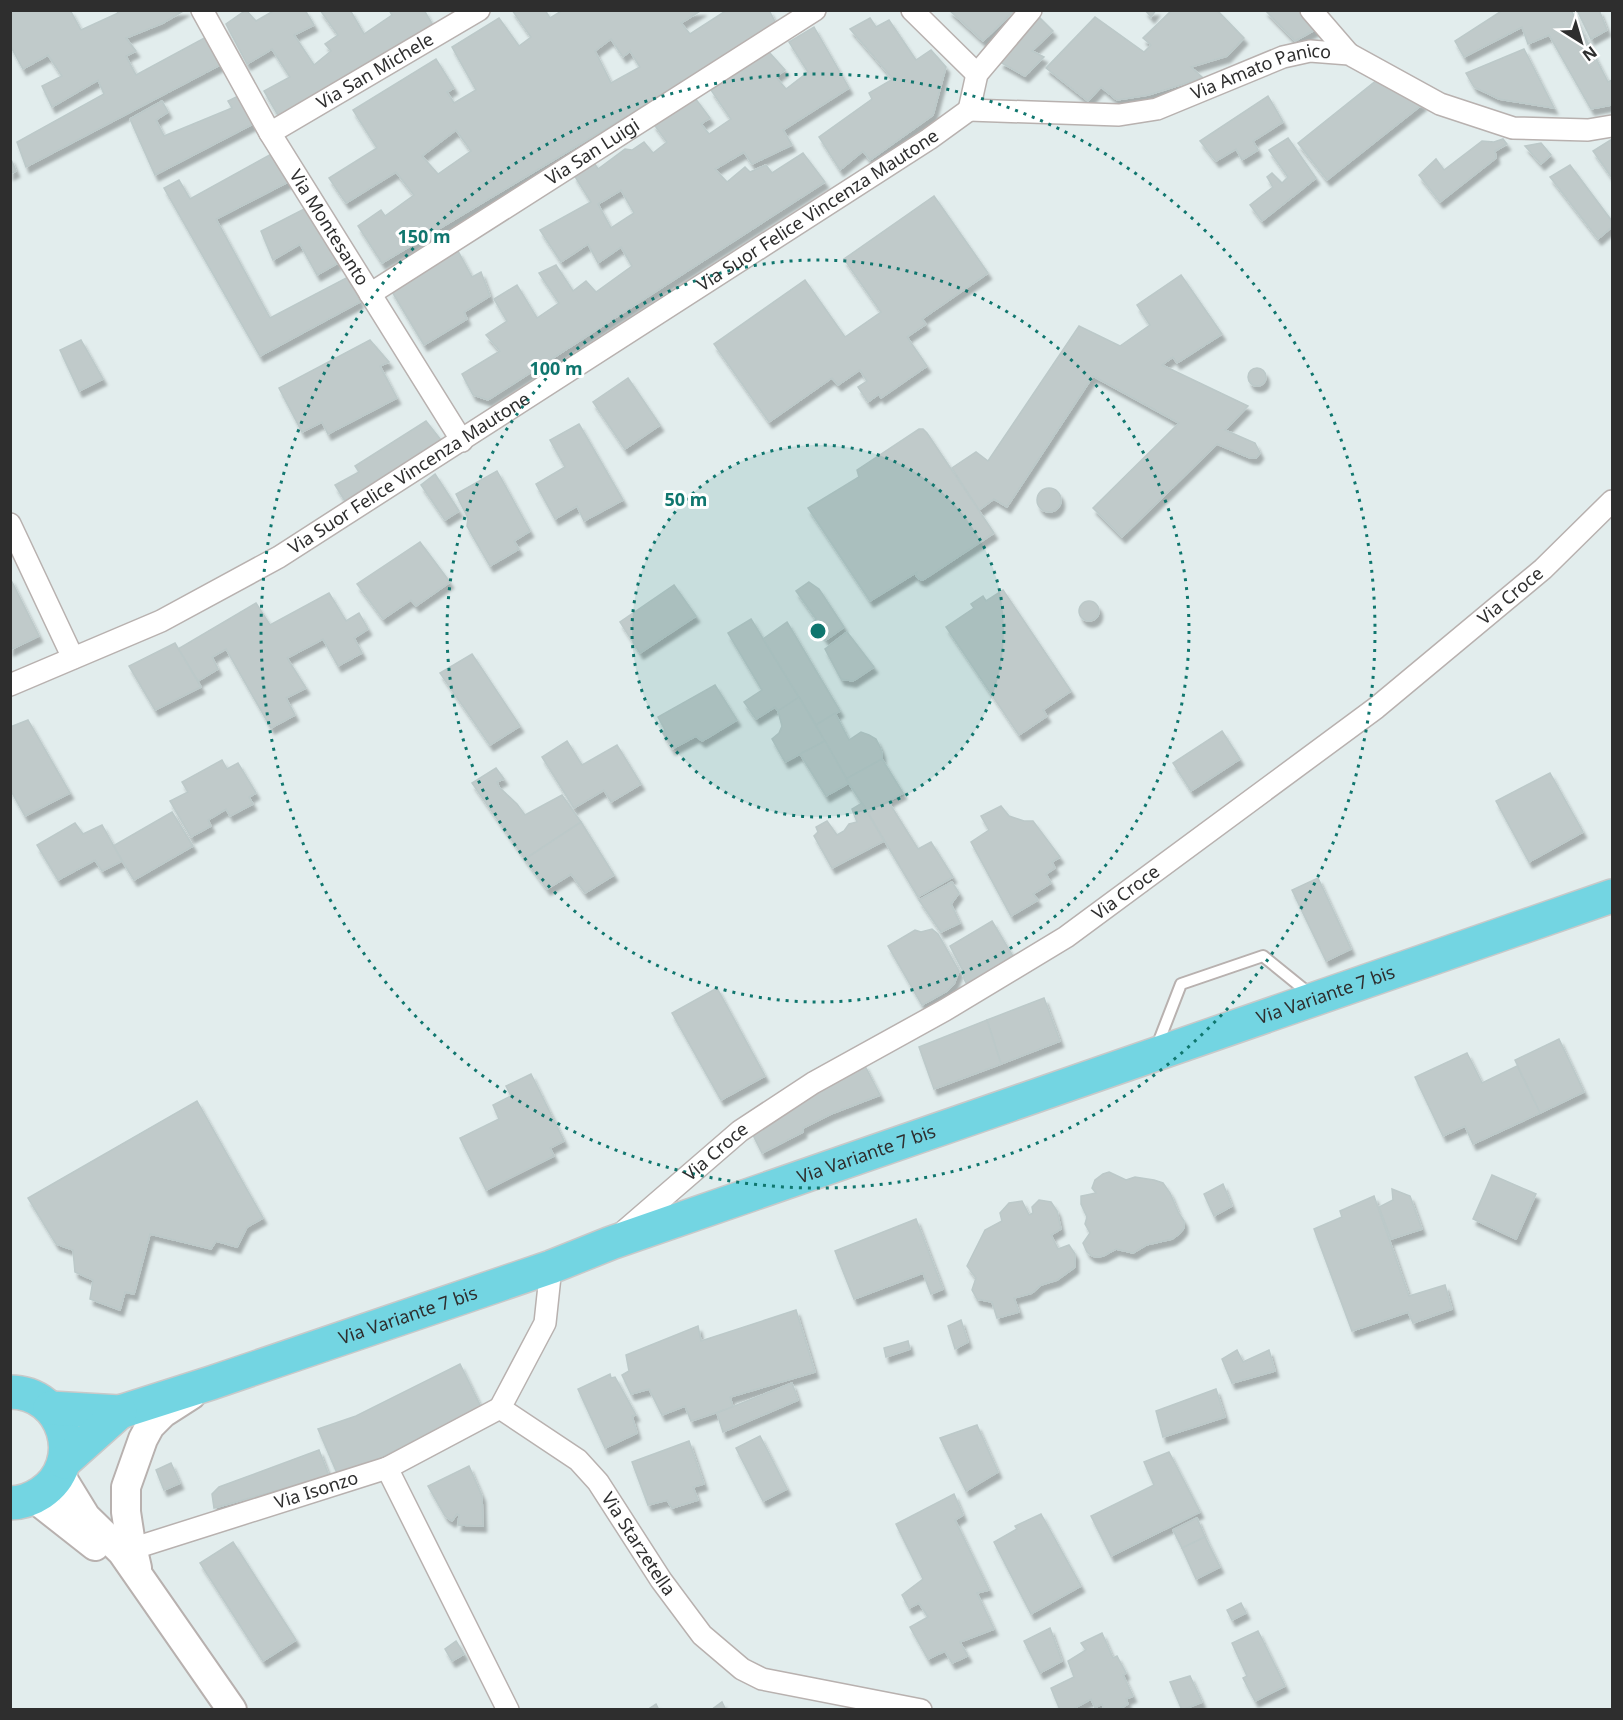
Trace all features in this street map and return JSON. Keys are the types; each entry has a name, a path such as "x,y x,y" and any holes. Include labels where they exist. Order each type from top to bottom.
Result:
{"main road":[{"name":"Via Variante 7 bis","path":"50,1408 120,1412 211,1383 1612,896"},
{"path":"211,1383 163,1413 146,1432 126,1486 127,1550 139,1576 232,1710"},
{"path":"11,1391 27,1394 50,1408 64,1432 66,1447 62,1468 86,1517 127,1550"},
{"name":"Via Variante 7 bis","path":"22,1500 48,1488 62,1468 120,1412"},
{"path":"22,1500 139,1576"}],"street":[{"name":"Via Montesanto","path":"202,10 270,133 462,441"},
{"name":"Via San Michele","path":"270,133 479,10"},
{"name":"Via San Luigi","path":"370,294 815,10"},
{"path":"912,10 977,74"},
{"path":"969,110 977,74 1031,10"},
{"path":"1311,10 1348,54"},
{"name":"Via Amato Panico","path":"969,110 1119,115 1156,109 1284,57 1310,51 1348,54 1440,104 1513,128 1588,130 1612,126"},
{"name":"Via Suor Felice Vincenza Mautone","path":"10,685 161,621 279,557 929,139 969,110"},
{"name":"Via Croce","path":"611,1243 740,1131 813,1083 945,1010 1066,937 1366,715 1543,569 1612,501"},
{"path":"10,524 73,658"},
{"path":"500,1408 545,1323 550,1267"},
{"name":"Via Isonzo","path":"127,1550 387,1468 500,1408"},
{"name":"Via Starzetella","path":"500,1408 578,1460 598,1482 661,1580 702,1635 742,1669 762,1679 921,1710"},
{"path":"387,1468 508,1710"}],"lane":[{"path":"1153,1055 1180,984 1263,956 1316,999"}],"building":[{"path":"10,10 70,10 81,30 121,10 185,10 163,23 126,38 136,51 126,56 136,75 208,36 222,64 26,167 17,142 104,94 98,80 52,107 42,86 62,76 48,55 23,69 10,45"},
{"path":"246,10 256,21 275,10 305,10 314,25 294,35 314,65 331,51 325,44 338,35 320,10 350,10 364,34 392,15 389,10 424,10 434,27 282,122 264,91 290,77 272,49 247,64 226,24"},
{"path":"512,10 545,10 550,18 560,12 559,10 702,10 681,23 690,34 727,10 769,10 777,26 382,263 358,226 381,210 385,216 414,195 396,172 346,203 329,178 377,148 353,110 436,59 454,88 447,92 454,103 476,90 452,47 499,18 519,46 531,37","holes":["611,39 623,57 630,51 640,67 611,83 595,51","456,130 471,151 438,174 422,156"]},
{"path":"949,10 1015,10 983,41"},
{"path":"1145,10 1156,10 1151,17"},
{"path":"1172,10 1217,10 1244,38 1227,56 1191,67 1203,78 1148,95 1117,100 1101,87 1088,101 1046,68 1095,17 1144,52 1151,45 1143,38"},
{"path":"1265,10 1302,10 1320,27 1295,41"},
{"path":"1503,10 1571,10 1608,82 1612,80 1612,105 1591,109 1549,35 1528,44 1522,27 1464,57 1455,41"},
{"path":"1577,10 1599,10 1607,30 1591,39"},
{"path":"1037,15 1053,31 1032,51 1044,57 1025,76 1000,62"},
{"path":"870,18 876,27 889,20 916,60 931,50 946,67 933,115 870,160 863,151 840,170 819,137 872,99 869,93 893,79 850,29"},
{"path":"814,27 849,88 783,130 792,145 752,164 744,152 715,169 727,182 745,167 750,172 766,165 772,173 803,153 825,182 488,400 473,395 462,374 500,351 486,335 507,321 494,299 517,285 537,318 559,303 539,273 556,265 573,291 586,281 596,292 632,266 621,247 598,263 588,244 561,262 540,230 591,202 574,175 593,161 598,169 625,149 632,150 644,142 653,153 667,142 653,123 695,98 710,118 701,124 709,134 731,119 711,90 769,52 785,70 776,77 786,89 808,72 789,42","holes":["621,190 634,213 611,228 598,204"]},
{"path":"1524,49 1554,108 1499,99 1474,87 1466,73"},
{"path":"1377,80 1423,104 1327,180 1298,143"},
{"path":"242,94 255,123 155,175 130,119 162,101 168,112 156,120 164,136 232,108 228,101"},
{"path":"1268,96 1283,122 1253,141 1258,150 1242,160 1236,149 1216,161 1200,141"},
{"path":"1288,138 1316,178 1262,221 1250,205 1273,187 1267,177 1272,173 1282,183 1288,177 1269,150"},
{"path":"1503,139 1507,144 1495,151 1496,158 1440,202 1419,175 1436,159 1444,170 1482,141 1494,142"},
{"path":"1612,139 1612,178 1593,151"},
{"path":"1541,143 1551,155 1541,164 1525,146"},
{"path":"275,152 292,180 216,219 270,318 350,276 360,302 260,356 164,188 179,180 190,199"},
{"path":"10,157 16,171 10,174"},
{"path":"1570,165 1612,221 1612,227 1598,239 1550,177"},
{"path":"934,196 988,273 922,319 926,324 907,337 927,366 881,398 879,394 868,402 858,387 867,381 860,370 838,385 832,378 769,422 714,344 805,280 845,337 881,312 844,259"},
{"path":"308,207 338,263 317,275 300,244 273,260 261,231"},
{"path":"458,251 472,277 481,272 490,296 464,312 467,319 424,345 391,290"},
{"path":"1181,275 1222,334 1177,363 1173,357 1162,365 1248,406 1225,430 1255,443 1260,453 1256,458 1250,458 1217,444 1122,537 1093,508 1179,423 1093,376 1007,507 994,499 979,510 952,468 976,452 988,461 1079,326 1120,346 1150,325 1137,305"},
{"path":"81,340 103,379 79,391 60,350"},
{"path":"370,340 389,362 380,366 397,398 328,434 322,422 302,432 279,388"},
{"path":"1253,368 1261,368 1266,373 1264,384 1253,386 1248,381 1248,373"},
{"path":"628,378 660,425 625,449 593,402"},
{"path":"426,421 441,440 345,501 335,485 359,472 355,466"},
{"path":"579,424 623,500 584,521 577,506 555,519 536,484 565,467 550,440"},
{"path":"919,429 927,433 994,533 923,580 916,576 917,572 870,601 808,508 859,477 857,470"},
{"path":"497,471 530,531 514,541 519,549 490,566 467,526 468,518 456,494"},
{"path":"435,474 459,511 445,520 421,485"},
{"path":"1049,488 1057,492 1061,500 1057,508 1049,512 1041,508 1037,500 1041,492"},
{"path":"420,542 450,582 416,606 411,600 383,619 357,584"},
{"path":"10,578 39,636 10,650"},
{"path":"809,582 819,589 844,627 826,640 813,622 816,619 796,591"},
{"path":"674,585 696,616 640,653 620,622"},
{"path":"1003,590 1071,691 1043,710 1047,716 1019,735 946,627 974,608 971,604 983,596 986,601"},
{"path":"329,593 346,621 359,613 368,629 354,638 362,653 338,666 323,639 287,658 306,688 286,698 295,715 271,728 226,649 212,657 218,669 198,681 178,649 256,603 270,625"},
{"path":"1085,601 1093,601 1099,607 1099,615 1093,621 1085,621 1079,615 1079,607"},
{"path":"751,619 799,697 778,711 775,707 756,719 744,702 762,690 728,633"},
{"path":"787,622 840,711 816,725 763,639"},
{"path":"847,632 874,667 853,681 841,679 825,649"},
{"path":"175,643 201,687 155,710 129,666"},
{"path":"472,654 520,726 490,745 440,673"},
{"path":"715,685 737,720 702,741 696,736 672,749 662,732 665,730 658,717"},
{"path":"799,697 825,741 785,762 772,739 779,733 782,726 778,711"},
{"path":"835,713 849,740 861,732 869,735 876,739 882,753 882,759 846,779 816,725"},
{"path":"28,720 70,793 25,816 10,789 10,727"},
{"path":"1222,731 1240,759 1191,791 1173,763"},
{"path":"567,741 582,765 617,745 641,784 611,802 604,790 574,808 542,757"},
{"path":"825,741 849,783 826,796 800,754"},
{"path":"882,759 903,793 868,813 846,779"},
{"path":"222,760 227,769 238,763 256,793 249,797 253,804 230,816 226,809 208,820 211,826 191,837 170,801 188,792 182,782"},
{"path":"496,768 504,779 497,782 499,787 525,815 562,795 581,822 525,859 472,783"},
{"path":"1550,773 1583,832 1529,862 1496,801"},
{"path":"888,801 918,849 931,842 953,877 918,897 868,813"},
{"path":"862,803 884,841 832,868 814,836 818,832 816,827 827,821 837,835 849,824 857,822 852,809"},
{"path":"1001,806 1009,816 1024,821 1033,821 1060,857 1052,862 1055,868 1046,874 1051,883 1033,894 1038,900 1011,916 971,842 989,830 981,816"},
{"path":"172,812 193,846 134,880 113,846"},
{"path":"581,822 614,875 585,893 571,874 547,889 525,859"},
{"path":"75,823 83,834 102,825 122,861 102,871 95,860 58,880 37,845"},
{"path":"1318,878 1351,949 1326,961 1292,890"},
{"path":"952,882 959,893 951,904 960,923 941,932 919,900"},
{"path":"992,921 1014,958 968,986 950,946"},
{"path":"932,929 938,934 959,971 954,984 947,991 922,1005 888,946 915,930 921,932"},
{"path":"717,988 765,1076 721,1100 672,1013"},
{"path":"1044,998 1060,1041 1001,1064 987,1020"},
{"path":"987,1020 1001,1064 934,1089 919,1047"},
{"path":"1559,1039 1584,1092 1540,1113 1515,1060"},
{"path":"1467,1053 1482,1083 1517,1066 1540,1113 1473,1144 1465,1126 1443,1136 1415,1077"},
{"path":"864,1064 880,1095 831,1114 803,1128 803,1132 762,1153 752,1133 795,1102"},
{"path":"531,1074 564,1141 550,1148 554,1156 486,1190 460,1138 499,1119 493,1105 511,1096 506,1086"},
{"path":"197,1101 263,1218 247,1227 237,1247 216,1241 211,1249 150,1234 134,1294 125,1292 120,1310 90,1299 93,1280 75,1272 73,1250 56,1244 28,1198"},
{"path":"1109,1172 1126,1180 1135,1177 1163,1183 1184,1221 1184,1228 1172,1239 1146,1245 1133,1253 1116,1249 1103,1256 1092,1256 1087,1252 1083,1243 1090,1233 1085,1224 1087,1217 1081,1204 1081,1196 1096,1193 1092,1188 1095,1180"},
{"path":"1492,1175 1536,1194 1516,1239 1473,1219"},
{"path":"1223,1184 1232,1206 1214,1216 1204,1194"},
{"path":"1392,1189 1410,1196 1422,1229 1391,1239 1379,1207 1393,1200"},
{"path":"1374,1196 1409,1296 1445,1285 1452,1309 1413,1323 1408,1312 1352,1331 1314,1229 1342,1217 1340,1211"},
{"path":"1039,1200 1051,1202 1057,1211 1061,1229 1051,1235 1058,1249 1069,1245 1075,1254 1075,1267 1057,1280 1041,1285 1032,1293 1014,1298 1019,1312 997,1318 992,1302 977,1299 972,1290 976,1278 967,1266 985,1230 1002,1221 1000,1213 1009,1203 1022,1201 1029,1215 1033,1213 1032,1207"},
{"path":"916,1219 943,1289 931,1294 923,1273 854,1299 835,1251"},
{"path":"796,1310 815,1372 730,1397 733,1407 691,1421 685,1406 662,1415 649,1389 631,1394 622,1375 629,1371 626,1355 698,1326 701,1341"},
{"path":"961,1320 968,1342 955,1349 948,1326"},
{"path":"908,1341 910,1349 886,1357 884,1348"},
{"path":"1237,1350 1243,1362 1269,1350 1275,1371 1232,1383 1222,1359"},
{"path":"460,1364 481,1407 375,1461 337,1473 318,1429 356,1416"},
{"path":"610,1374 611,1378 615,1377 636,1415 632,1416 637,1433 605,1448 578,1389"},
{"path":"792,1383 798,1400 723,1432 717,1413"},
{"path":"1216,1389 1225,1417 1163,1437 1156,1411"},
{"path":"977,1425 998,1472 966,1491 940,1438"},
{"path":"760,1436 787,1489 763,1501 736,1448"},
{"path":"689,1441 704,1484 693,1487 698,1500 672,1508 667,1500 648,1505 632,1462"},
{"path":"319,1450 329,1476 214,1508 212,1494 219,1487"},
{"path":"1169,1452 1200,1512 1111,1556 1091,1516 1154,1485 1144,1462"},
{"path":"171,1463 180,1483 164,1490 156,1470"},
{"path":"469,1466 482,1496 483,1526 458,1525 459,1515 457,1514 452,1521 445,1516 428,1486"},
{"path":"954,1494 963,1515 955,1520 989,1590 977,1593 994,1629 960,1642 968,1656 952,1663 945,1651 928,1659 910,1627 928,1617 919,1603 909,1608 902,1595 923,1579 896,1524"},
{"path":"1041,1514 1081,1586 1031,1614 994,1542 1017,1529 1015,1526"},
{"path":"1197,1518 1205,1537 1182,1548 1173,1530"},
{"path":"1205,1537 1220,1567 1196,1579 1182,1548"},
{"path":"233,1542 296,1640 263,1661 200,1563"},
{"path":"1241,1603 1246,1613 1232,1620 1227,1610"},
{"path":"1050,1628 1062,1661 1040,1673 1024,1641"},
{"path":"1258,1631 1285,1686 1255,1701 1243,1678 1247,1676 1232,1643"},
{"path":"1102,1633 1113,1658 1117,1656 1126,1673 1123,1675 1133,1696 1126,1699 1128,1704 1118,1710 1104,1710 1102,1704 1095,1708 1091,1699 1071,1710 1060,1710 1051,1688 1074,1677 1068,1661 1086,1650 1081,1643"},
{"path":"456,1641 464,1654 452,1661 445,1649"},
{"path":"1190,1676 1202,1702 1182,1710 1170,1682"},
{"path":"722,1702 726,1710 711,1710"},
{"path":"656,1704 659,1710 647,1710"}]}
